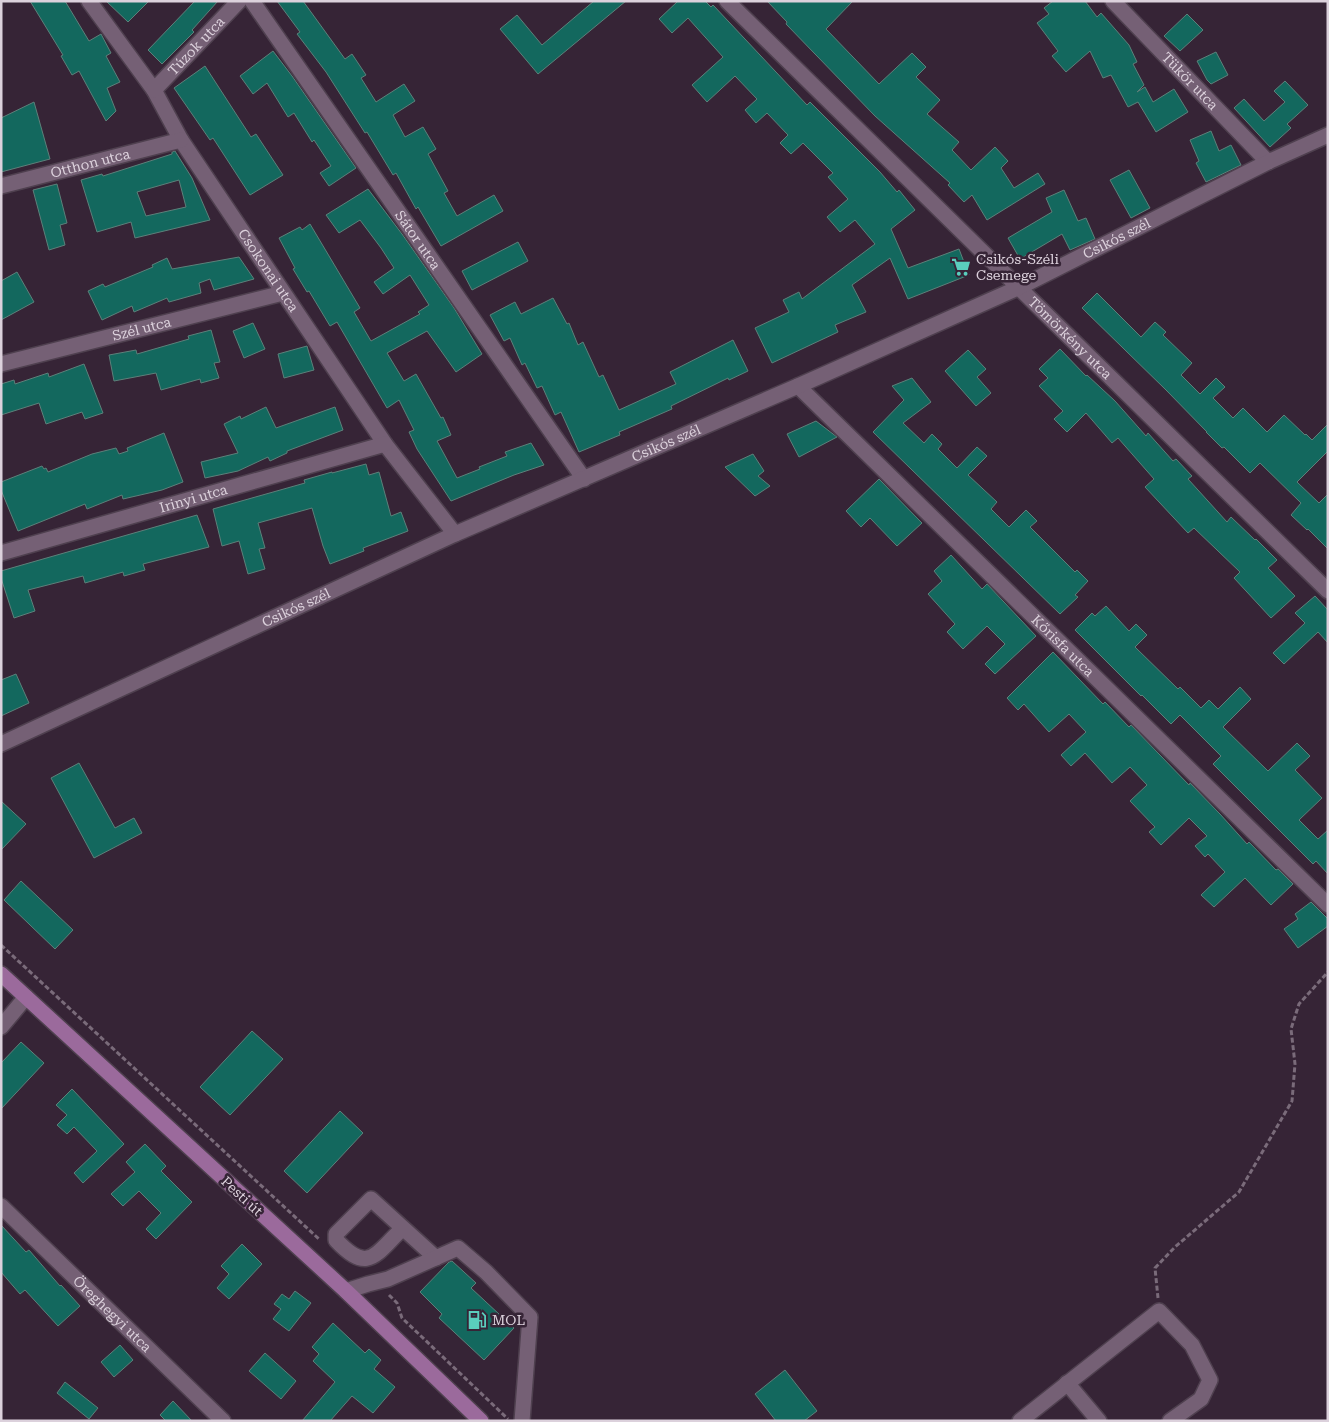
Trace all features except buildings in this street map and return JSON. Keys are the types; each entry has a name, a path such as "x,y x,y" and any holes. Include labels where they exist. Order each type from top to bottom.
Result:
{"main road":[{"name":"Pesti út","path":"1,974 346,1291 481,1421"}],"street":[{"name":"Csokonai utca","path":"88,1 154,90 181,140 385,444 455,534"},
{"name":"Túzok utca","path":"154,90 239,1"},
{"name":"Sátor utca","path":"252,1 584,479"},
{"name":"Tömörkény utca","path":"727,1 1328,591"},
{"name":"Tükör utca","path":"1113,1 1268,162"},
{"name":"Csikós szél","path":"1,744 455,534 798,386 1020,287 1268,162 1328,135"},
{"name":"Otthon utca","path":"1,186 181,140"},
{"name":"Szél utca","path":"1,364 283,293"},
{"name":"Kőrisfa utca","path":"798,386 1328,905"},
{"name":"Irinyi utca","path":"1,553 385,444"},
{"path":"1,1027 26,996"},
{"name":"Öreghegyi utca","path":"1,1206 223,1421"},
{"path":"403,1228 436,1258"},
{"path":"346,1291 388,1280 458,1248 486,1272 530,1317 522,1421"},
{"path":"1020,1421 1159,1311 1192,1345 1210,1380 1201,1399 1170,1421"},
{"path":"1068,1383 1099,1421"}],"path":[{"path":"1,945 324,1243"},
{"path":"1159,1311 1155,1268 1175,1247 1239,1192 1292,1101 1295,1064 1291,1028 1299,1004 1328,972"},
{"path":"368,1284 386,1293 397,1303 402,1318 509,1421"}],"place":[{"name":"Csikós-Széli Csemege","path":"961,267"},
{"name":"MOL","path":"477,1320"}]}
